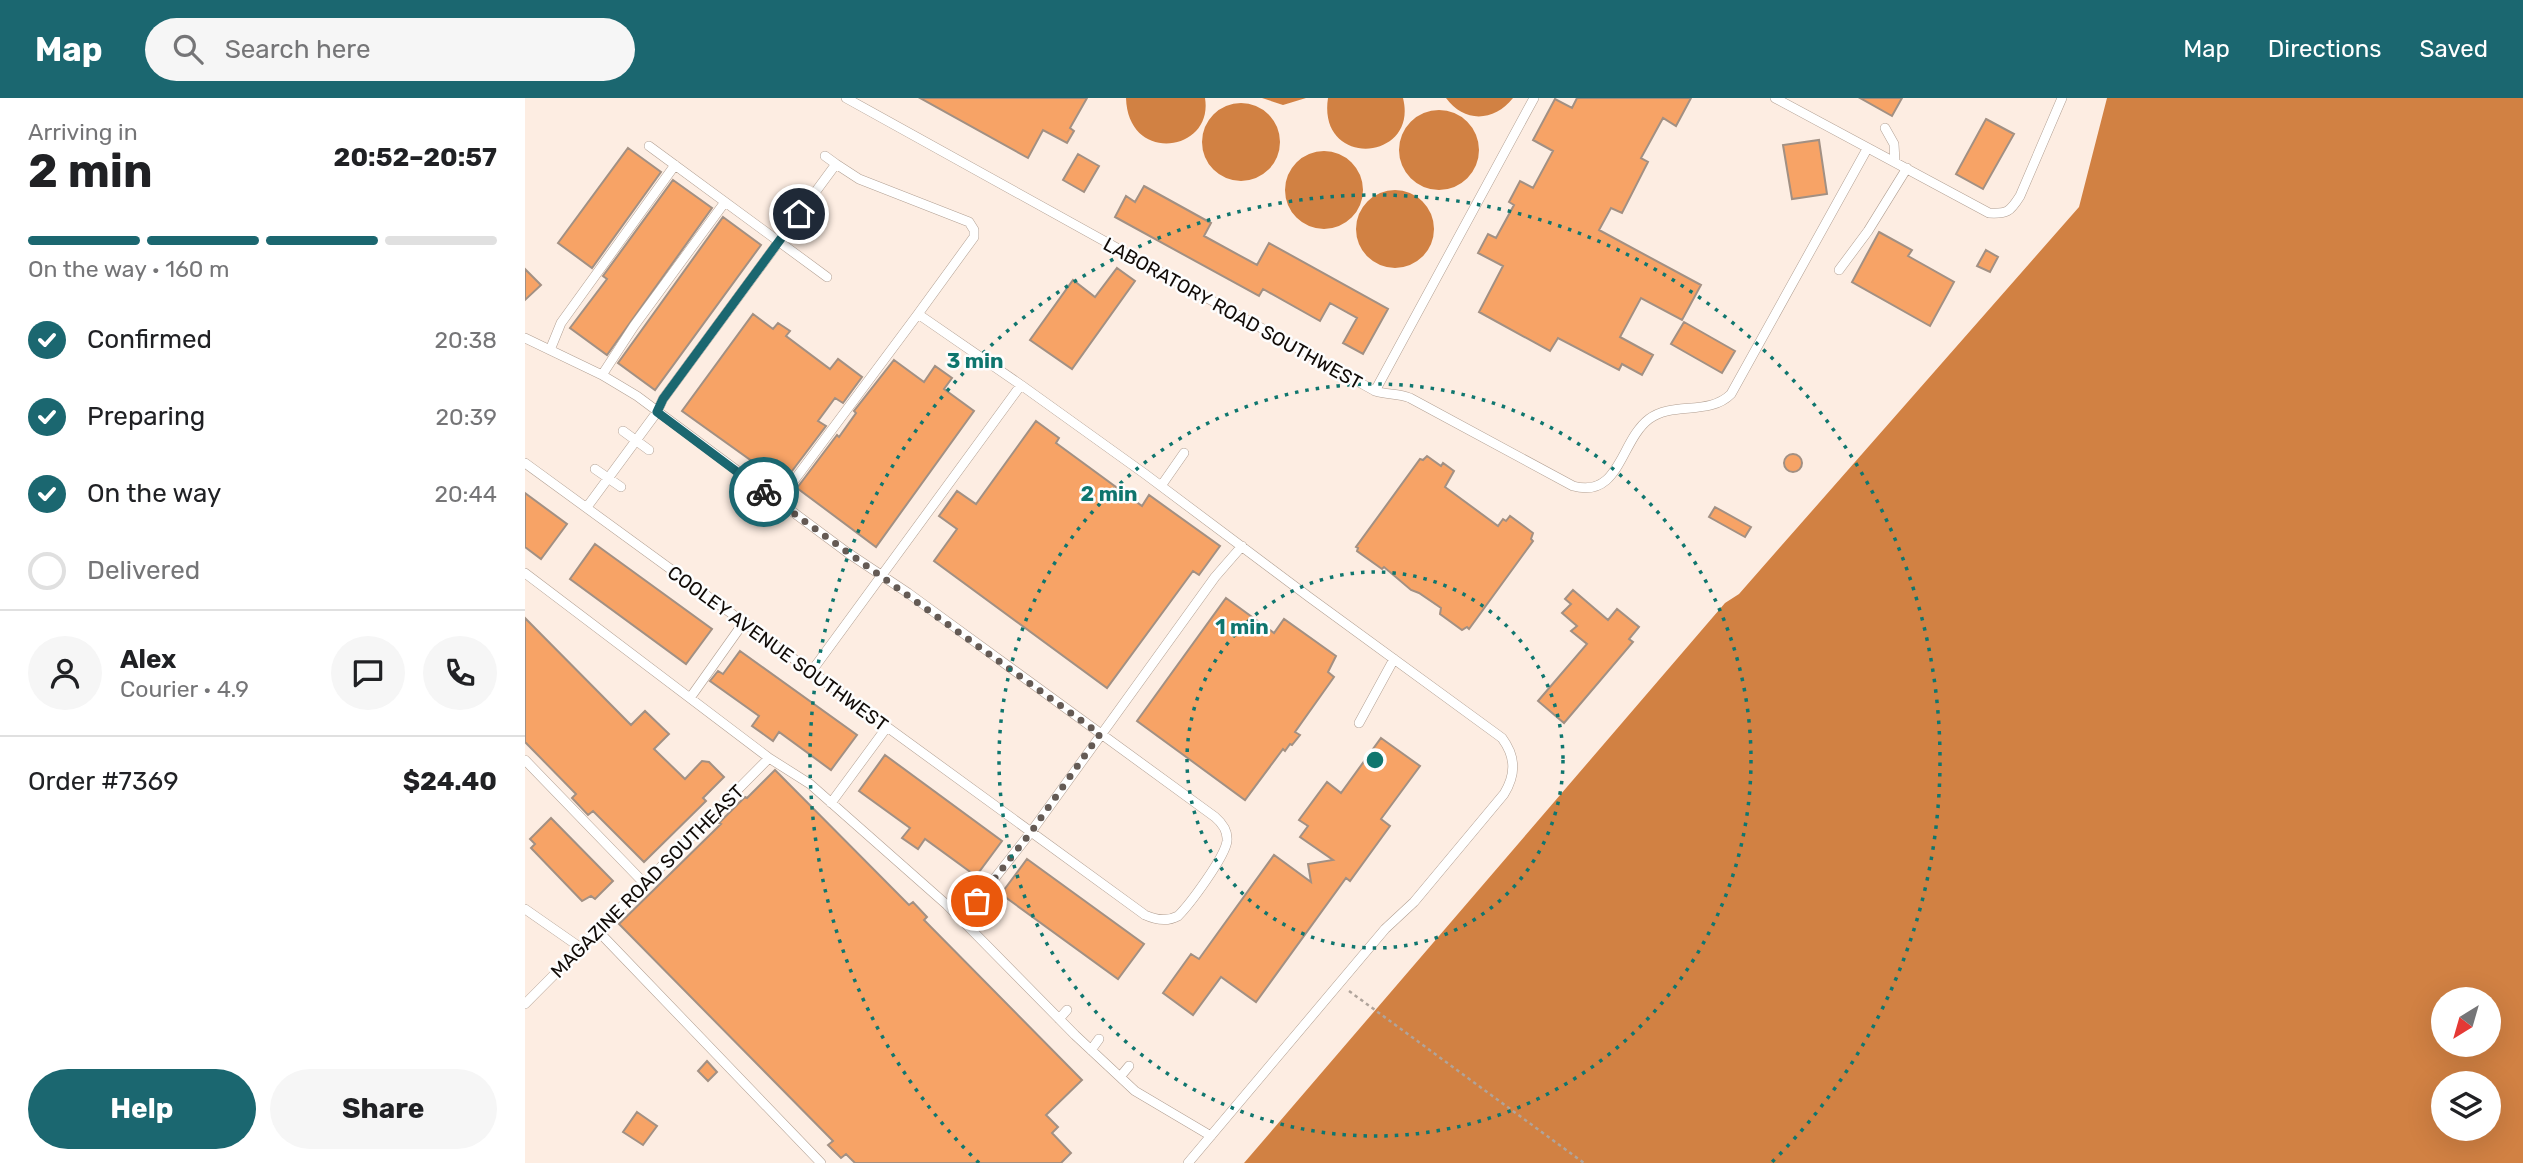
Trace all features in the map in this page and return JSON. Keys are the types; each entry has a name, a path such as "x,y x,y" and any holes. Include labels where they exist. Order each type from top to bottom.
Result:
{"lane":[{"name":"LABORATORY ROAD SOUTHWEST","path":"846,98 1375,391 1410,398 1573,486 1584,489 1608,480 1635,436 1649,419 1672,411 1715,405 1724,402 1731,394 1867,149"},
{"path":"1375,391 1534,98"},
{"path":"1775,98 1989,213 2005,214 2020,196 2062,98"},
{"path":"1885,128 1894,144 1895,162"},
{"path":"649,146 827,277"},
{"path":"778,502 974,237 974,230 969,222 859,178 825,156"},
{"path":"587,508 657,412 663,399 836,164"},
{"path":"550,350 568,313 675,165"},
{"path":"1839,270 1868,231 1907,168"},
{"path":"602,375 621,344 725,202"},
{"path":"918,314 1161,486 1394,659 1437,686 1502,738 1513,760 1511,784 1188,1163"},
{"name":"COOLEY AVENUE SOUTHWEST","path":"525,338 626,389 1221,822 1227,840 1222,856 1178,916 1169,920 1154,919 525,463"},
{"path":"811,672 1020,385"},
{"path":"623,431 649,450"},
{"path":"1161,486 1184,453"},
{"path":"595,469 621,487"},
{"path":"964,922 1215,577 1242,546"},
{"path":"525,573 769,758 810,784 964,922 1059,1019 1135,1091 1211,1136"},
{"path":"690,698 744,622"},
{"path":"1359,723 1394,659"},
{"path":"831,803 887,727"},
{"name":"MAGAZINE ROAD SOUTHEAST","path":"525,1004 769,758"},
{"path":"525,760 645,884"},
{"path":"964,922 984,906"},
{"path":"525,909 581,948"},
{"path":"598,931 821,1163"},
{"path":"1059,1019 1067,1010"},
{"path":"1091,1050 1099,1039"},
{"path":"1120,1077 1129,1066"}],"path":[{"path":"1358,999 1584,1163"}],"shaded area":[{"path":"1126,98 1205,98 1204,116 1197,130 1184,139 1170,143 1154,142 1140,134 1130,119"},
{"path":"1262,98 1306,98 1283,105"},
{"path":"1328,98 1403,98 1404,119 1396,135 1383,145 1367,149 1351,146 1337,137 1329,121"},
{"path":"1446,98 1513,98 1497,112 1479,116 1461,112"},
{"path":"2107,98 2523,98 2523,1163 1244,1163 1725,603 1739,594 2079,207"},
{"path":"1241,103 1256,106 1273,120 1280,142 1277,157 1263,174 1241,181 1226,178 1209,164 1202,142 1205,127 1219,110"},
{"path":"1439,110 1454,113 1467,122 1476,135 1479,150 1476,165 1467,178 1454,187 1439,190 1424,187 1411,178 1402,165 1399,150 1402,135 1411,122 1424,113"},
{"path":"1324,151 1339,154 1352,162 1360,175 1363,190 1360,205 1352,218 1339,226 1324,229 1309,226 1296,218 1288,205 1285,190 1288,175 1296,162 1309,154"},
{"path":"1395,190 1410,193 1422,202 1431,214 1434,229 1431,244 1422,256 1410,265 1395,268 1380,265 1368,256 1359,244 1356,229 1359,214 1368,202 1380,193"}],"building":[{"path":"920,98 1087,98 1070,128 1074,131 1067,143 1043,130 1028,158"},
{"path":"1577,98 1691,98 1676,126 1663,118 1641,158 1648,162 1622,213 1611,208 1599,230 1701,285 1682,320 1641,298 1620,337 1653,355 1642,375 1622,364 1619,370 1558,338 1550,351 1479,312 1503,266 1478,253 1488,234 1496,238 1514,205 1509,202 1520,181 1533,188 1553,151 1533,140 1555,99 1572,108"},
{"path":"1860,98 1902,98 1892,116"},
{"path":"1986,119 2014,134 1983,189 1956,174"},
{"path":"1819,140 1827,194 1792,199 1783,145"},
{"path":"628,148 661,172 592,268 558,243"},
{"path":"1078,154 1099,166 1084,192 1063,180"},
{"path":"673,180 712,208 607,355 570,328 607,279 603,276"},
{"path":"1144,186 1211,223 1204,236 1257,265 1269,243 1388,309 1363,354 1343,343 1357,318 1330,303 1320,321 1263,289 1259,296 1115,217 1126,196 1135,202"},
{"path":"723,217 761,245 655,390 618,363"},
{"path":"1879,232 1912,250 1908,256 1954,282 1930,326 1852,282"},
{"path":"1986,250 1998,257 1990,272 1977,266"},
{"path":"1117,268 1135,281 1072,369 1030,340 1073,280 1095,297"},
{"path":"525,269 541,285 525,300"},
{"path":"753,314 773,329 778,323 790,331 786,336 830,369 838,359 862,377 843,403 835,398 818,421 826,426 786,479 770,468 767,472 682,411"},
{"path":"1684,322 1735,351 1722,373 1671,344"},
{"path":"894,360 924,382 935,366 952,378 944,389 974,411 876,547 797,488 837,435 839,437 856,413 854,411"},
{"path":"1036,421 1059,438 1056,443 1142,506 1149,495 1220,546 1199,575 1193,571 1107,688 934,561 957,529 939,516 957,491 976,504"},
{"path":"1793,454 1799,457 1802,463 1799,469 1793,472 1787,469 1784,463 1787,457"},
{"path":"1427,456 1454,471 1445,487 1498,526 1503,519 1506,521 1510,516 1533,533 1533,541 1469,629 1467,627 1462,630 1440,614 1441,608 1411,590 1384,567 1382,569 1357,551 1356,547 1420,459 1423,460"},
{"path":"525,493 567,524 541,559 525,547"},
{"path":"1715,507 1751,527 1745,537 1709,517"},
{"path":"595,544 712,629 686,664 570,579"},
{"path":"1573,590 1608,620 1617,609 1639,627 1629,639 1633,642 1564,723 1538,701 1587,644 1571,631 1577,626 1562,613 1571,604 1565,599"},
{"path":"1226,598 1274,633 1284,619 1336,656 1328,672 1334,677 1295,732 1300,735 1285,751 1283,749 1245,800 1137,721"},
{"path":"525,618 631,725 645,711 669,734 654,749 685,779 702,761 709,762 724,777 703,798 706,801 644,862 593,811 588,815 572,798 576,794 525,742"},
{"path":"740,651 857,735 831,770 779,732 773,741 752,726 759,716 710,681 718,671 723,674"},
{"path":"1381,738 1420,766 1381,819 1390,826 1350,881 1346,878 1256,1002 1221,977 1193,1015 1163,993 1191,954 1199,959 1274,855 1311,882 1308,864 1333,860 1300,837 1308,826 1299,820 1327,782 1341,793"},
{"path":"885,755 1002,841 976,876 925,839 918,849 902,838 910,828 859,791"},
{"path":"775,770 909,905 913,902 927,917 924,920 1082,1080 1046,1115 1058,1127 1052,1133 1071,1153 1061,1163 855,1163 846,1154 841,1158 828,1145 833,1141 619,924"},
{"path":"551,818 613,881 595,899 591,896 582,901 531,848 535,844 530,839"},
{"path":"1027,859 1144,944 1118,979 1001,894"},
{"path":"707,1061 717,1072 708,1081 698,1071"},
{"path":"637,1112 657,1126 643,1145 623,1132"}],"way so far":[{"path":"764,492 908,593 1100,734 1031,832 977,901"}],"route":[{"path":"764,492 657,412 663,399 799,214"}]}
